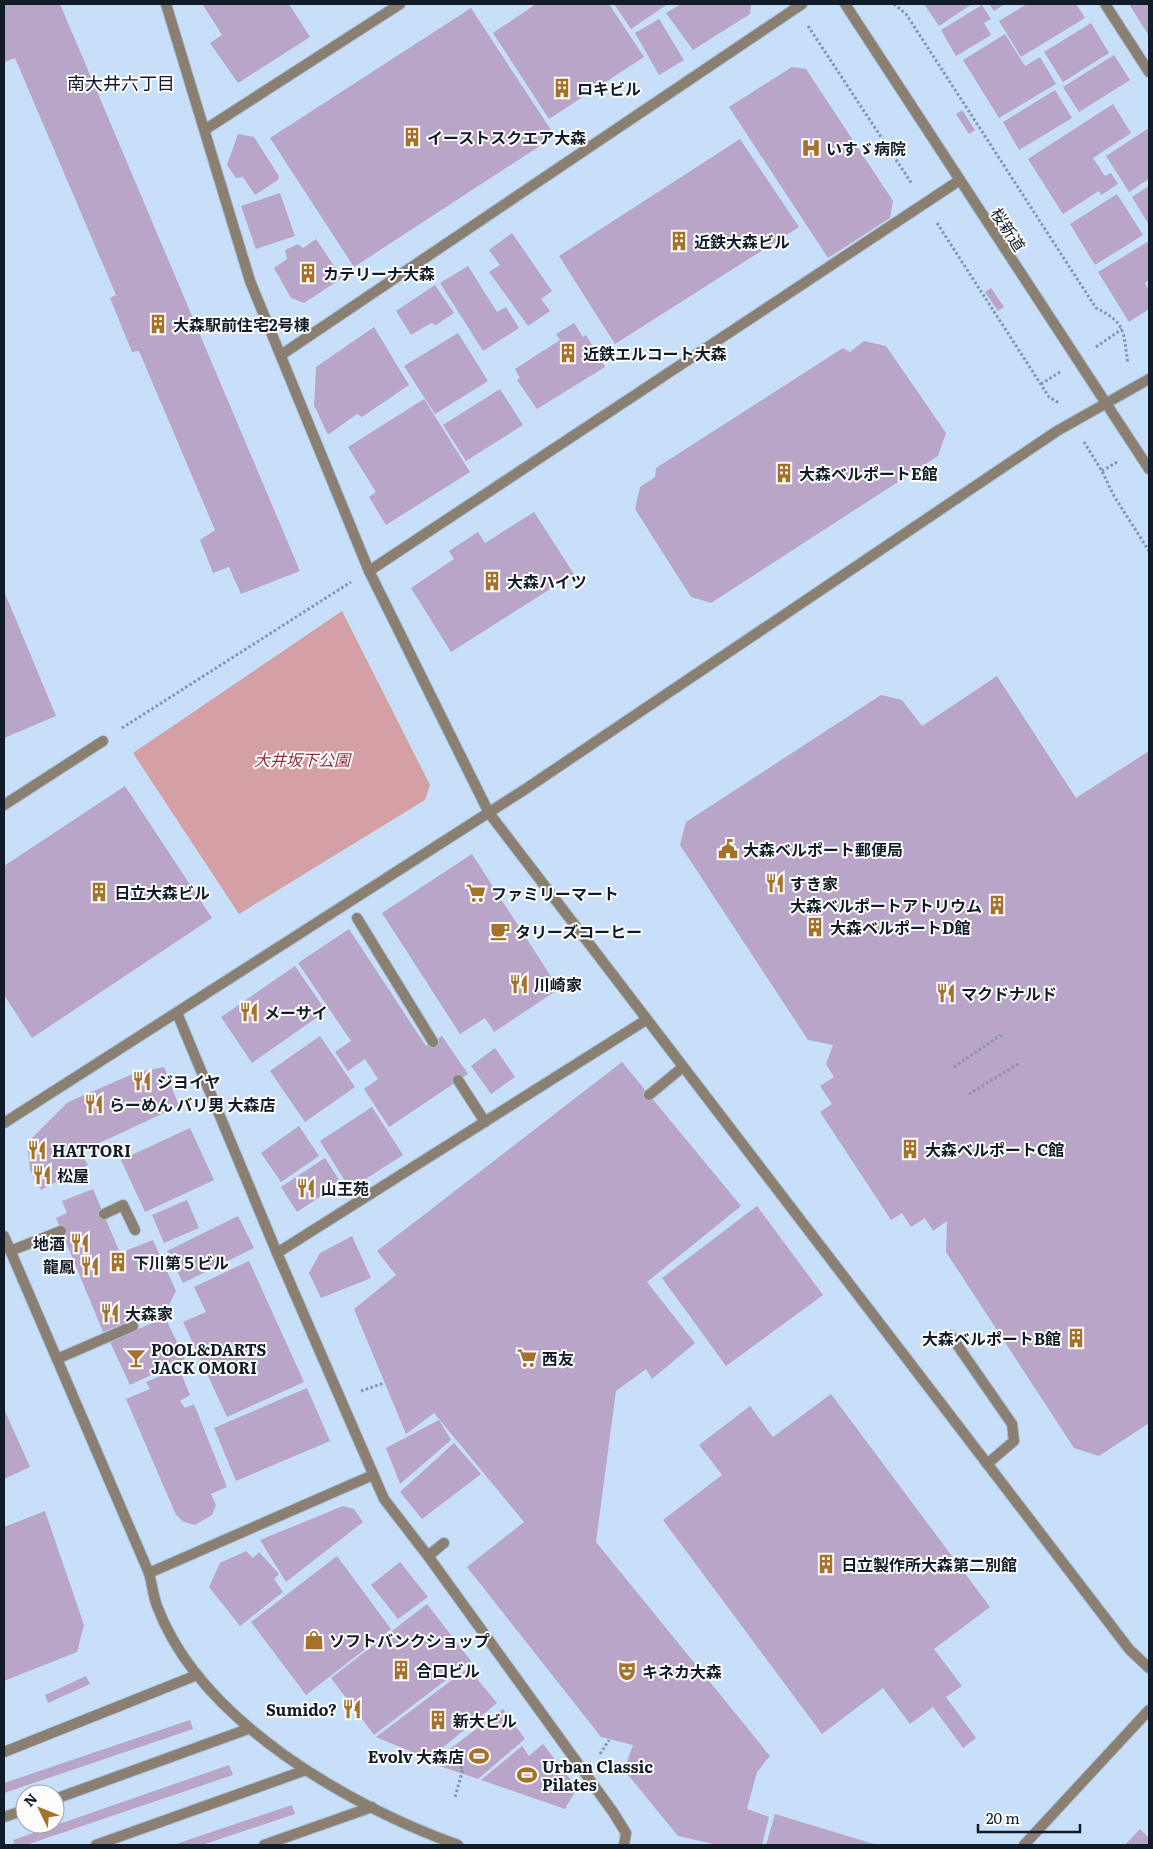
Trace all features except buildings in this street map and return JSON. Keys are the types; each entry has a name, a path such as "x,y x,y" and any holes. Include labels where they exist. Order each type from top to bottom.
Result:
{"street":[{"path":"166,4 206,130 250,281 369,571 489,813 1129,1649 1149,1668"},
{"path":"206,130 400,4"},
{"path":"281,355 802,4"},
{"name":"桜新道","path":"845,4 1149,469"},
{"path":"1105,4 1147,65"},
{"path":"369,571 960,180"},
{"path":"4,1123 489,813 1057,431 1149,379"},
{"path":"4,806 103,741"},
{"path":"357,918 433,1042"},
{"path":"177,1013 277,1254 384,1499 428,1556 613,1812 626,1833 624,1845"},
{"path":"277,1254 646,1020"},
{"path":"649,1095 682,1067"},
{"path":"458,1080 485,1122"},
{"path":"104,1214 123,1205 135,1230"},
{"path":"10,1251 61,1231"},
{"path":"4,1236 149,1573 157,1606 178,1647 197,1675 248,1729 306,1770 421,1832 458,1845"},
{"path":"57,1359 133,1326"},
{"path":"951,1336 1012,1424 1014,1441 987,1464"},
{"path":"149,1573 373,1475"},
{"path":"428,1556 444,1542"},
{"path":"4,1752 197,1675"},
{"path":"1024,1845 1149,1710"},
{"path":"65,1795 248,1729"},
{"path":"96,1845 306,1770"},
{"path":"264,1845 372,1806"}],"path":[{"path":"894,4 906,14 1096,308 1114,316 1122,329 1128,367"},
{"path":"815,36 914,188"},
{"path":"938,224 1050,397 1059,404"},
{"path":"1083,442 1149,551"},
{"path":"103,741 369,571"},
{"path":"954,1067 1001,1035"},
{"path":"969,1094 1018,1064"},
{"path":"452,1761 463,1768 455,1796"}],"green space":[{"name":"大井坂下公園","path":"342,611 430,785 425,800 239,914 133,753"}],"place":[{"name":"ロキビル","path":"562,88"},
{"name":"イーストスクエア大森","path":"412,137"},
{"name":"いすゞ病院","path":"811,148"},
{"name":"近鉄大森ビル","path":"679,241"},
{"name":"カテリーナ大森","path":"308,273"},
{"name":"大森駅前住宅2号棟","path":"158,324"},
{"name":"近鉄エルコート大森","path":"568,353"},
{"name":"大森ベルポートE館","path":"784,473"},
{"name":"大森ハイツ","path":"492,581"},
{"name":"大森ベルポート郵便局","path":"728,849"},
{"name":"すき家","path":"775,883"},
{"name":"日立大森ビル","path":"99,892"},
{"name":"ファミリーマート","path":"476,893"},
{"name":"大森ベルポートアトリウム","path":"997,905"},
{"name":"大森ベルポートD館","path":"815,927"},
{"name":"タリーズコーヒー","path":"500,931"},
{"name":"川崎家","path":"519,984"},
{"name":"マクドナルド","path":"946,993"},
{"name":"メーサイ","path":"249,1012"},
{"name":"ジヨイヤ","path":"142,1081"},
{"name":"らーめん バリ男 大森店","path":"94,1104"},
{"name":"大森ベルポートC館","path":"910,1149"},
{"name":"HATTORI","path":"37,1150"},
{"name":"松屋","path":"42,1175"},
{"name":"山王苑","path":"306,1188"},
{"name":"地酒","path":"80,1243"},
{"name":"下川第５ビル","path":"118,1262"},
{"name":"龍鳳","path":"90,1266"},
{"name":"大森家","path":"110,1313"},
{"name":"大森ベルポートB館","path":"1076,1338"},
{"name":"POOL&DARTS JACK OMORI","path":"136,1358"},
{"name":"西友","path":"527,1358"},
{"name":"日立製作所大森第二別館","path":"826,1564"},
{"name":"ソフトバンクショップ","path":"314,1640"},
{"name":"合口ビル","path":"401,1670"},
{"name":"キネカ大森","path":"627,1671"},
{"name":"Sumido?","path":"352,1709"},
{"name":"新大ビル","path":"438,1720"},
{"name":"Evolv 大森店","path":"479,1756"},
{"name":"Urban Classic Pilates","path":"527,1775"}],"district":[{"name":"南大井六丁目","path":"121,82"}]}
